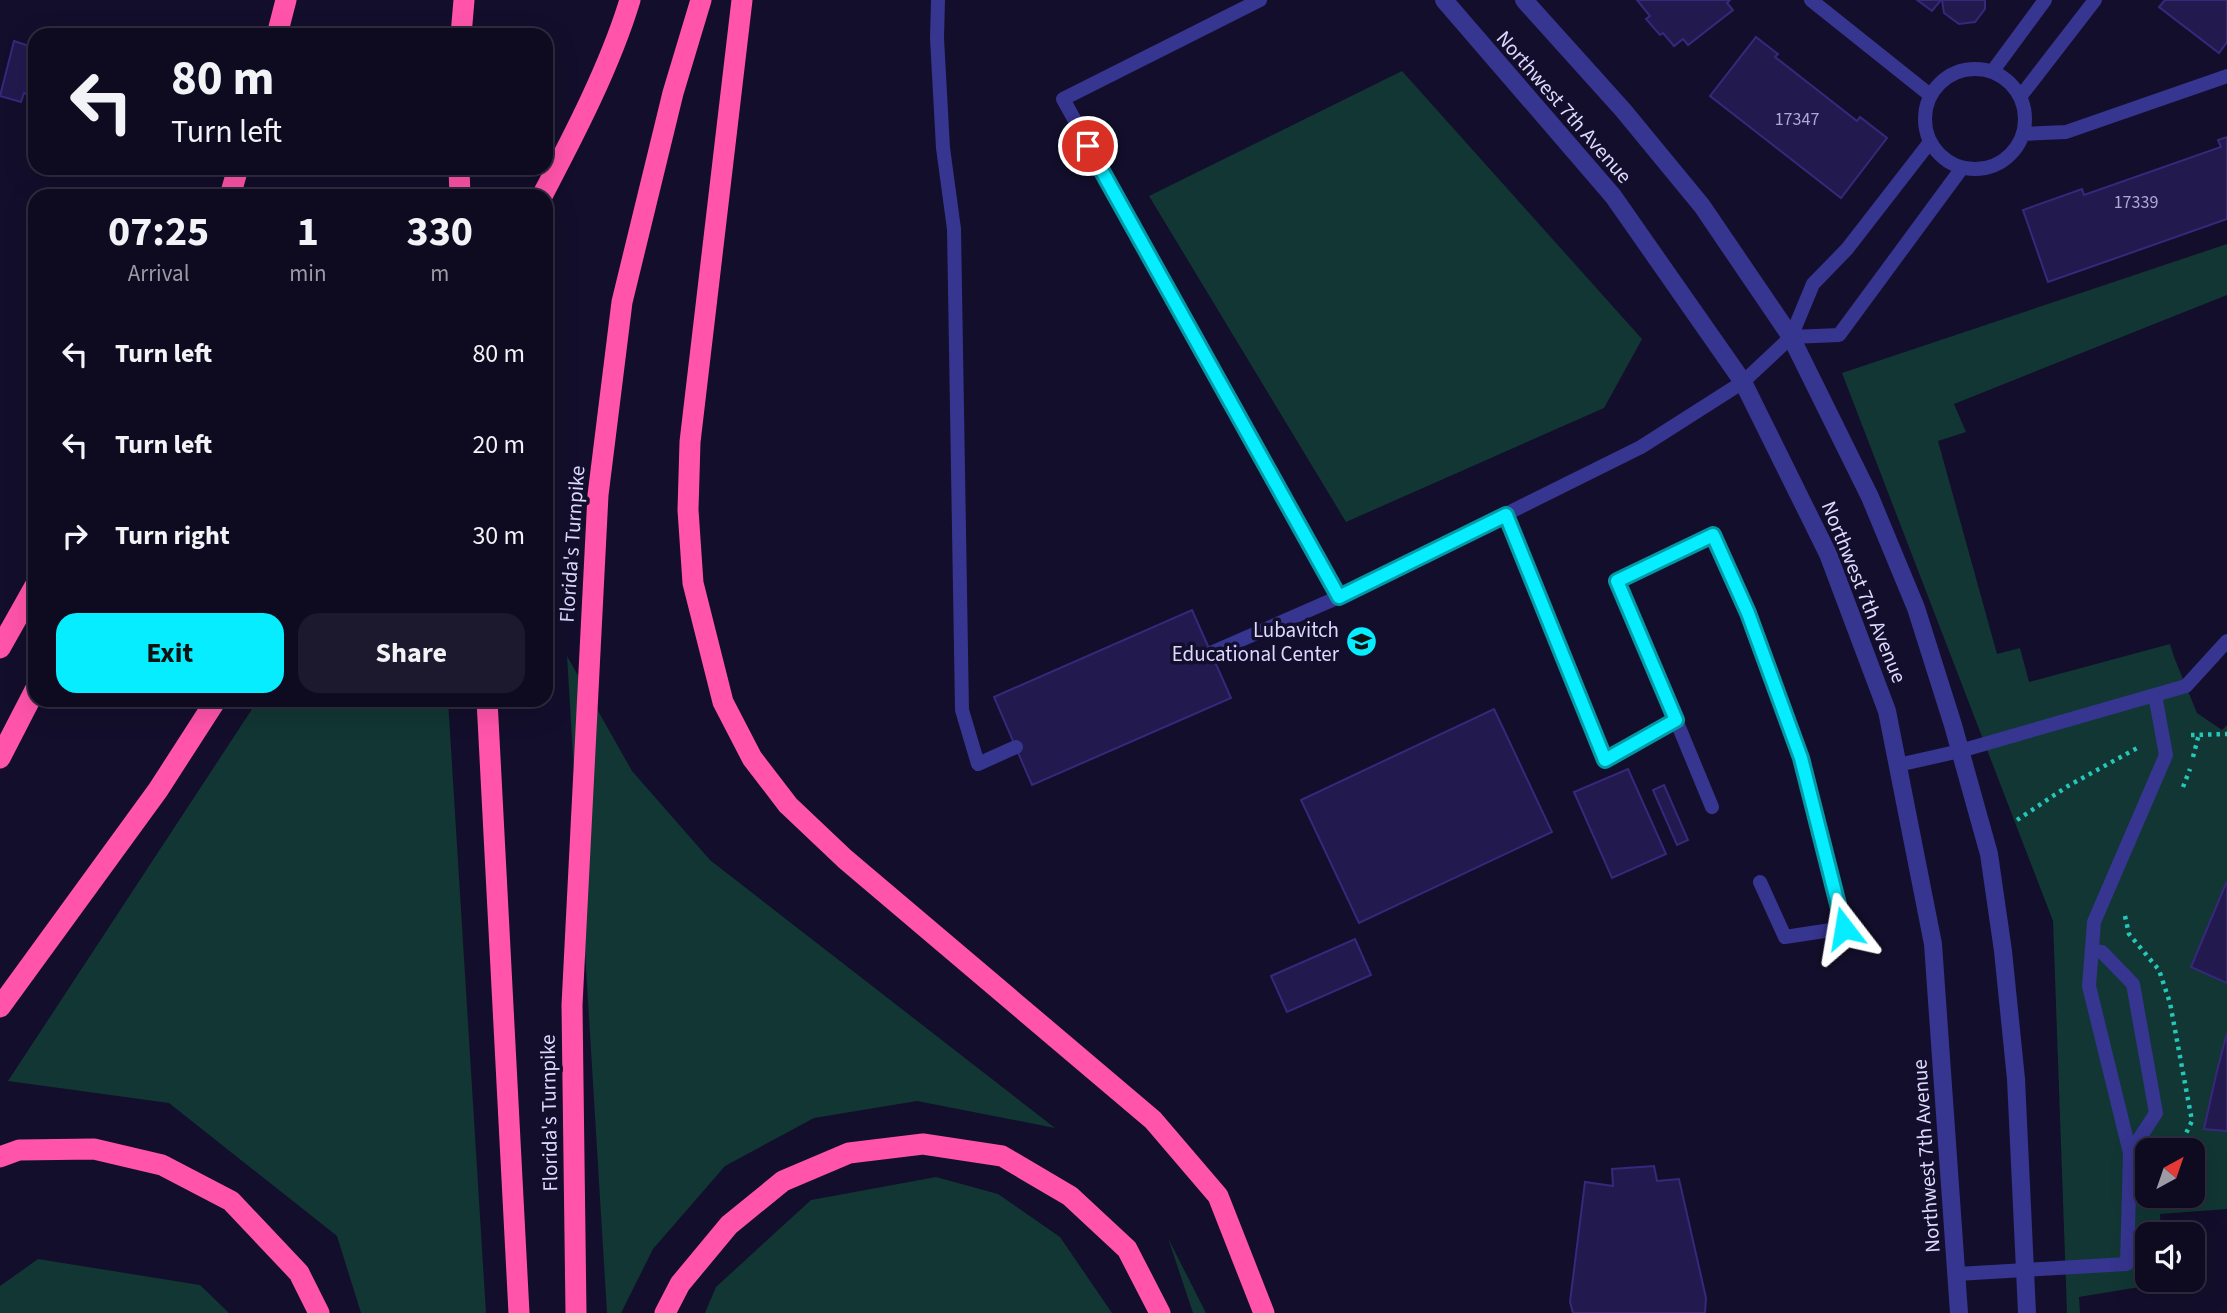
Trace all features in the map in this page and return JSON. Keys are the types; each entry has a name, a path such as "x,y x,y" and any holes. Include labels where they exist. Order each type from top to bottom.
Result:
{"highway":[{"path":"279,28 286,0"},
{"path":"462,28 464,0"},
{"path":"546,189 573,138 624,21 630,0"},
{"name":"Florida's Turnpike","path":"576,1313 572,1005 598,495 622,302 673,93 701,0"},
{"path":"742,0 690,442 688,510 693,583 723,702 752,758 788,805 845,859 1153,1120 1218,1196 1263,1310"},
{"path":"0,648 28,598"},
{"path":"0,758 28,704"},
{"path":"0,1007 158,790 211,707"},
{"name":"Florida's Turnpike","path":"487,707 519,1313"},
{"path":"665,1313 680,1284 729,1225 783,1181 849,1153 923,1144 1002,1156 1070,1196 1127,1249 1160,1313"},
{"path":"0,1157 19,1150 94,1149 162,1165 231,1201 299,1273 319,1313"}],"street":[{"name":"Northwest 7th Avenue","path":"1444,0 1612,196 1743,382 1828,554 1887,711 1933,944 1959,1313"},
{"name":"Northwest 7th Avenue","path":"1524,0 1623,110 1702,206 1791,337 1870,496 1911,596 1989,854 2017,1079 2027,1313"}],"lane":[{"path":"938,0 943,148 954,229 962,710 978,764 1016,747"},
{"path":"1260,0 1063,99 1339,597"},
{"path":"1811,0 1930,95"},
{"path":"1992,72 2045,0"},
{"path":"2020,97 2095,0"},
{"path":"1964,70 1992,72 2013,86 2020,97 2025,121 2023,134 2017,148 2006,159 1977,170 1962,168 1938,153 1930,142 1925,118 1930,95 1950,75 1964,70"},
{"path":"2023,134 2066,132 2227,76"},
{"path":"1211,653 1339,597 1641,447 1743,382 1791,337 1813,284 1847,249 1930,142"},
{"path":"1791,337 1839,335 1962,168"},
{"path":"1506,515 1605,760 1676,720"},
{"path":"1712,807 1617,581 1713,535 1748,613 1801,758 1844,928 1785,937 1760,882"},
{"path":"1898,765 1960,751 2186,686 2227,641"},
{"path":"1957,1274 2127,1264 2130,1153 2090,986 2094,922 2166,755 2155,695"},
{"path":"2092,951 2102,952 2133,984 2156,1113 2130,1153"}],"path":[{"path":"2180,791 2187,779 2199,734"},
{"path":"2191,735 2227,734"},
{"path":"2017,820 2068,786 2143,745"},
{"path":"2124,913 2129,934 2159,970 2170,1003 2192,1121 2184,1138"}],"green space":[{"path":"1402,71 1642,339 1604,408 1346,522 1149,196"},
{"path":"2227,244 2227,295 1954,404 1966,432 1938,441 1997,654 2020,648 2029,682 2170,644 2197,713 2222,730 2227,725 2227,881 2191,967 2227,983 2227,1033 2204,1128 2227,1131 2227,1209 2160,1214 2160,1222 2135,1222 2135,1288 2079,1297 2080,1313 2067,1313 2053,921 1842,373"},
{"path":"567,656 632,771 710,860 1055,1128 917,1101 814,1118 725,1166 653,1249 621,1313 607,1313"},
{"path":"253,707 448,707 486,1313 361,1313 337,1236 169,1103 8,1081"},
{"path":"936,1177 998,1194 1060,1237 1112,1313 705,1313 716,1287 811,1200"},
{"path":"1168,1238 1206,1313 1193,1313"},
{"path":"38,1259 200,1285 229,1313 0,1313 0,1286"}],"building":[{"path":"1637,0 1730,0 1727,3 1733,10 1688,45 1683,39 1674,46 1646,19 1650,16"},
{"path":"1917,0 1941,0 1932,11"},
{"path":"1942,0 1985,0 1985,9 1975,22 1959,24 1944,13"},
{"path":"2165,0 2227,0 2227,42 2219,53 2159,7"},
{"path":"1756,37 1778,54 1775,57 1857,121 1860,117 1887,138 1841,198 1710,96"},
{"path":"14,41 28,46 28,94 24,93 21,102 0,96"},
{"path":"2227,137 2227,219 2048,282 2023,210 2082,189 2084,195 2221,147 2218,140"},
{"path":"1192,610 1231,698 1032,785 994,697"},
{"path":"1494,709 1552,832 1359,923 1301,800"},
{"path":"1628,769 1666,854 1612,878 1574,792"},
{"path":"1664,785 1688,840 1677,845 1653,790"},
{"path":"2227,881 2227,983 2191,967"},
{"path":"1355,939 1371,975 1287,1012 1271,976"},
{"path":"2227,1033 2227,1131 2204,1129 2216,1075"},
{"path":"1654,1166 1657,1181 1679,1179 1706,1298 1705,1313 1573,1313 1570,1302 1585,1182 1613,1186 1612,1169"}],"place":[{"name":"Lubavitch Educational Center","path":"1362,642"}],"route":[{"path":"1088,146 1339,597 1506,515 1605,760 1676,720 1617,581 1713,535 1748,613 1801,758 1844,928"}]}
